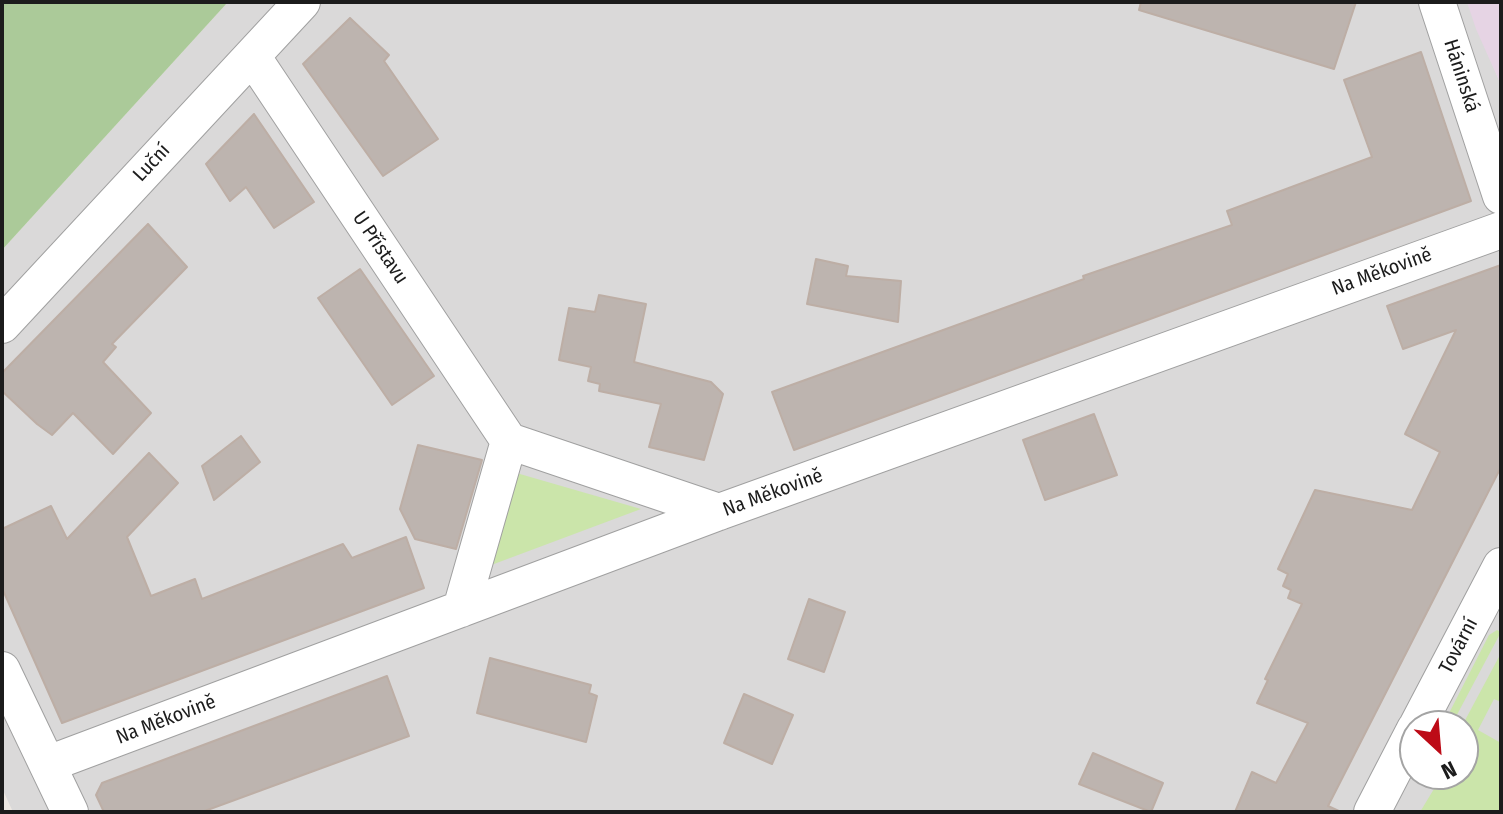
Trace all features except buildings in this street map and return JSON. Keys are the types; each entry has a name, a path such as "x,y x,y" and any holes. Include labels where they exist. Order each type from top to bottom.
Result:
{"street":[{"name":"Luční","path":"2,325 302,2"},
{"name":"Háninská","path":"1437,2 1501,196"},
{"name":"U Přístavu","path":"252,56 509,441"},
{"name":"Na Měkovině","path":"48,764 719,512 1501,230"},
{"path":"461,609 509,441 719,512"},
{"name":"Tovární","path":"1425,710 1501,566"},
{"path":"2,670 70,812"},
{"name":"Tovární","path":"1372,812 1399,760"}],"shaded area":[{"path":"228,2 1467,2 1501,85 1501,812 13,812 2,788 2,250"},
{"path":"1467,2 1501,2 1501,85 1476,29"}],"green space":[{"path":"2,2 228,2 2,250"},
{"path":"513,472 641,509 486,567"},
{"path":"1497,630 1501,632 1460,710 1451,710 1489,635"},
{"path":"1501,653 1501,702 1494,699 1479,728 1479,710 1471,710"},
{"path":"1479,731 1501,743 1501,812 1420,812 1433,790 1479,790"}]}
